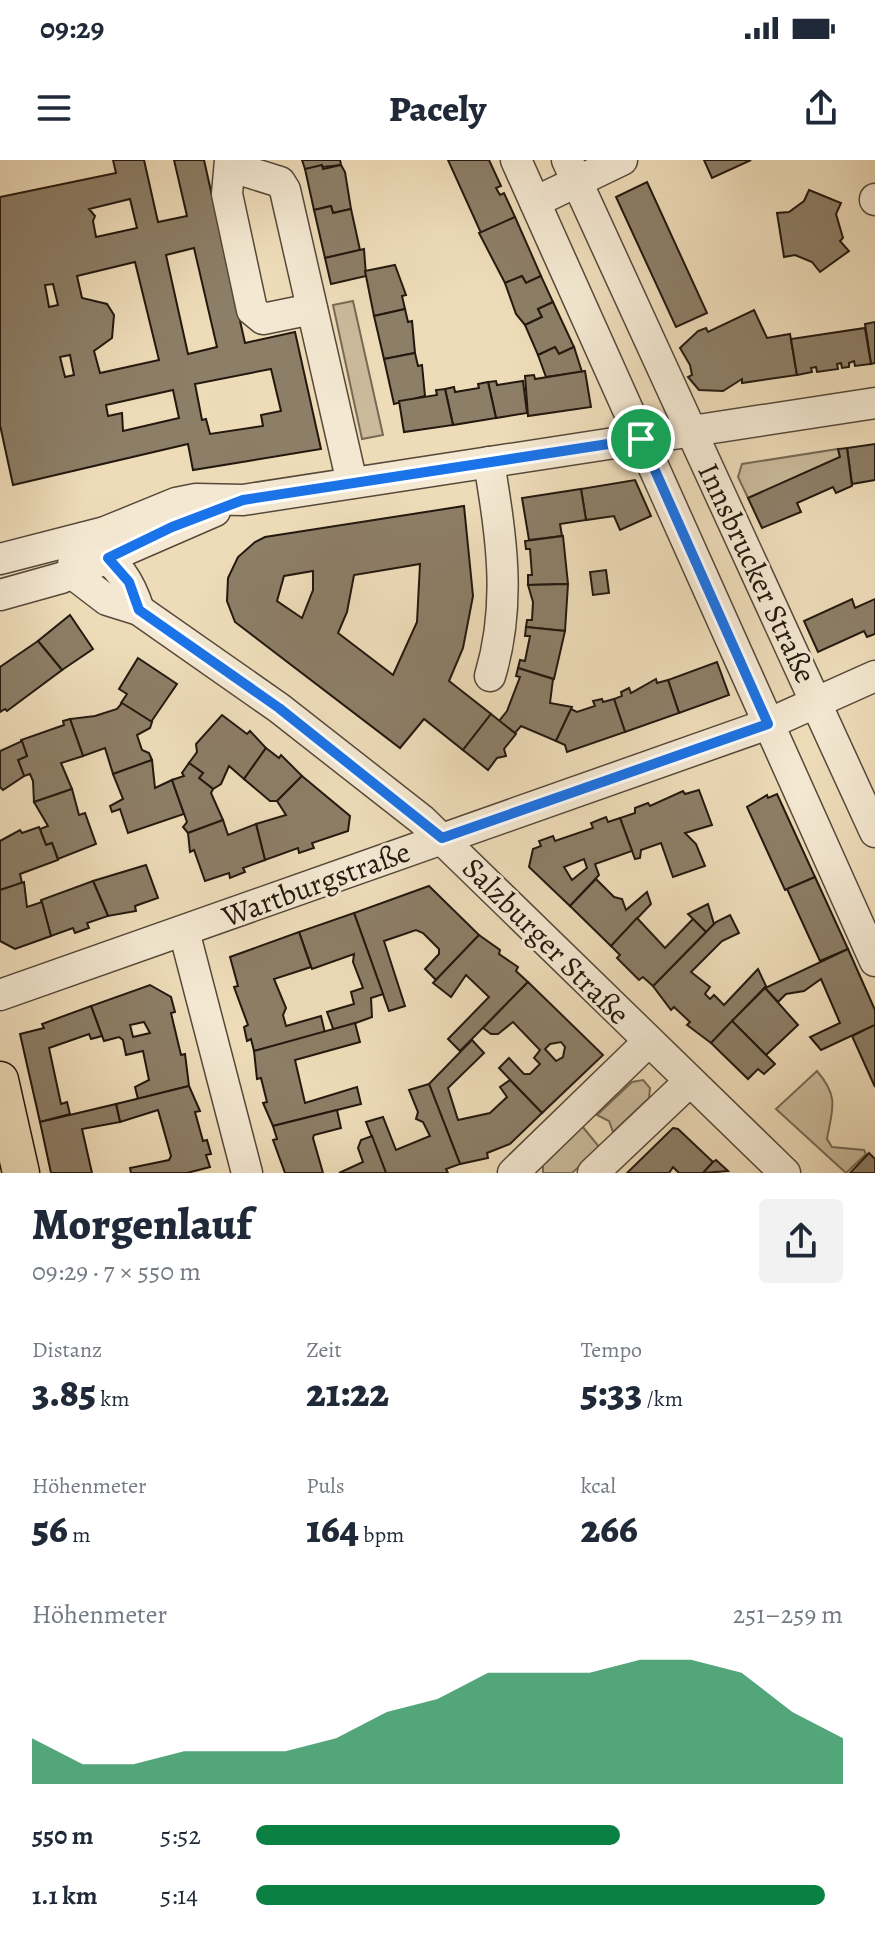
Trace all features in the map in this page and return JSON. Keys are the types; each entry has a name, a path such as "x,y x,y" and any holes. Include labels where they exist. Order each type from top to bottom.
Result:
{"main road":[{"path":"0,1080 21,1173"}],"street":[{"name":"Innsbrucker Straße","path":"516,160 875,961"},
{"path":"535,202 572,171 622,160"},
{"path":"312,309 263,319 252,310 227,194 231,164 280,182 285,190 352,483"},
{"name":"Innsbrucker Straße","path":"572,171 875,832"},
{"path":"0,559 74,542 176,503 196,499 243,500 875,403"},
{"path":"489,462 506,588 501,641 490,676"},
{"path":"1,588 73,574 172,527 243,500"},
{"path":"74,542 108,558"},
{"path":"73,574 74,542"},
{"name":"Salzburger Straße","path":"108,558 129,582 139,610"},
{"name":"Salzburger Straße","path":"73,574 107,600 139,610 279,708 442,838 785,1173"},
{"path":"817,702 875,676"},
{"name":"Innsbrucker Straße","path":"768,724 817,702"},
{"name":"Wartburgstraße","path":"0,995 768,724"},
{"path":"184,931 247,1173"},
{"path":"513,1173 648,1042"},
{"path":"593,1173 690,1081"}],"shaded area":[{"path":"353,301 383,435 362,439 333,305"},
{"path":"838,449 840,457 748,498 738,477 742,464"},
{"path":"817,1071 832,1096 827,1139 832,1147 864,1150 866,1154 846,1173 776,1109"},
{"path":"643,1080 650,1088 649,1098 613,1132 609,1121 597,1115 632,1082"},
{"path":"582,1126 600,1148 572,1173 543,1173 543,1164"}],"building":[{"path":"113,160 144,160 158,222 187,216 174,160 204,160 245,343 295,332 321,449 193,470 188,444 13,485 0,425 0,197 116,173","holes":["130,199 137,228 96,237 95,216 89,209","194,248 217,347 188,354 166,255","135,262 159,360 100,373 94,351 112,338 114,315 107,304 82,298 77,276","53,284 58,305 49,307 45,285","70,355 74,375 65,377 60,357","271,369 281,411 261,415 263,426 210,434 206,419 202,420 195,384","173,390 179,418 123,431 122,413 108,416 106,405"]},
{"path":"302,160 340,160 341,165 305,169"},
{"path":"448,160 489,160 501,186 496,188 500,195 504,193 515,217 481,233"},
{"path":"704,160 751,160 712,178"},
{"path":"322,165 323,169 341,165 351,209 333,213 331,206 314,210 305,169"},
{"path":"647,182 707,313 676,327 616,197"},
{"path":"809,190 841,203 836,214 843,238 840,241 849,251 820,272 812,262 795,255 784,257 777,213 789,212 804,201"},
{"path":"331,206 333,213 351,209 360,250 325,258 314,210"},
{"path":"515,217 541,276 526,283 522,276 505,283 479,233"},
{"path":"364,249 366,276 331,284 325,258"},
{"path":"395,265 406,295 402,296 405,309 374,316 365,271"},
{"path":"522,276 526,283 541,276 553,302 538,309 542,317 525,325 516,314 505,283"},
{"path":"553,302 574,347 559,354 555,347 538,355 525,325 542,317 538,309"},
{"path":"405,309 408,322 412,321 415,353 384,359 374,316"},
{"path":"754,310 767,338 790,334 797,375 742,383 742,379 723,391 699,390 688,377 692,375 690,365 680,348 698,331 706,328 708,332"},
{"path":"875,322 875,363 871,364 865,324"},
{"path":"865,328 871,364 855,366 854,361 849,363 849,367 842,368 841,363 837,364 838,369 817,372 816,367 811,368 812,372 797,375 791,339"},
{"path":"555,347 559,354 574,347 582,372 546,377 538,355"},
{"path":"415,353 418,366 422,365 425,396 394,404 384,359"},
{"path":"585,371 591,407 528,416 525,376 534,375 535,379"},
{"path":"496,381 497,385 523,381 527,413 496,418 488,382"},
{"path":"488,382 496,418 453,425 445,389 454,387 455,392 479,388 478,384"},
{"path":"445,389 453,425 404,432 399,401 437,395 436,390"},
{"path":"875,444 875,480 852,484 847,448"},
{"path":"847,448 852,486 836,493 833,487 797,503 801,512 762,528 748,498 840,457 838,449"},
{"path":"635,480 651,516 620,530 614,516 586,520 581,489"},
{"path":"581,489 586,520 560,524 562,536 529,540 522,498"},
{"path":"464,506 473,596 463,648 449,681 491,714 463,750 424,719 400,748 235,622 227,601 228,578 238,557 265,537","holes":["420,564 417,622 393,675 338,633 347,612 354,575","313,571 313,590 302,618 277,601 284,576"]},
{"path":"563,536 568,584 528,585 528,575 532,575 530,549 526,549 525,541"},
{"path":"606,570 609,593 593,595 590,572"},
{"path":"568,584 565,631 526,627 527,620 532,620 533,602 528,585"},
{"path":"852,599 855,608 875,599 875,634 867,637 864,631 818,652 804,621"},
{"path":"70,615 93,649 62,670 38,641"},
{"path":"526,627 565,631 554,679 518,668 520,660 525,661 530,636 525,636"},
{"path":"38,641 62,670 7,711 0,712 0,667"},
{"path":"138,658 177,684 151,722 121,703 127,694 119,689"},
{"path":"717,662 729,695 679,713 668,680"},
{"path":"518,668 553,679 550,703 572,707 556,741 521,726 515,733 499,721 507,711 520,677 516,676"},
{"path":"656,679 657,683 668,680 679,713 625,732 614,699 629,688 631,693"},
{"path":"602,699 603,702 614,699 625,732 567,752 565,745 556,741 571,709 577,712 595,706 593,701"},
{"path":"122,703 152,722 150,728 137,735 142,750 149,753 152,760 113,774 105,748 83,756 70,719 95,716 117,709"},
{"path":"491,714 516,734 504,749 506,756 497,758 488,770 463,750"},
{"path":"222,715 247,734 250,731 266,748 244,779 229,766 221,784 213,789 199,778 203,773 189,763 197,752 196,744"},
{"path":"70,719 83,756 61,763 72,789 34,802 33,781 30,774 24,776 18,760 27,756 21,740 64,725 63,721"},
{"path":"22,741 27,756 18,760 24,776 3,790 0,787 0,751"},
{"path":"266,748 279,758 281,755 302,776 277,801 270,801 244,779"},
{"path":"152,760 155,788 172,780 184,814 128,833 120,809 112,812 110,806 123,799 113,774"},
{"path":"189,763 203,773 199,778 213,789 211,793 223,820 188,833 183,827 187,822 172,780 184,776 182,773"},
{"path":"302,776 350,816 348,831 312,843 314,848 299,853 298,848 265,860 256,824 286,815 277,801"},
{"path":"72,789 79,815 85,813 96,844 58,859 52,843 46,845 40,829 48,826 34,802"},
{"path":"699,790 712,825 685,833 696,844 705,866 673,877 661,843 641,850 640,858 635,859 620,818 635,813 635,808 648,803 650,806 683,791 685,794"},
{"path":"777,794 815,877 785,890 747,807 767,795 768,798"},
{"path":"606,817 608,822 620,818 632,851 595,864 599,875 570,906 529,867 533,849 541,846 539,841 553,836 555,841 593,828 591,823","holes":["584,859 587,868 572,880 564,867"]},
{"path":"223,820 228,835 256,824 265,860 243,868 245,872 230,878 229,873 205,881 194,850 190,852 188,833"},
{"path":"39,827 46,845 52,843 58,860 20,874 22,883 0,890 0,841 20,830 22,833"},
{"path":"146,865 158,898 135,906 136,911 108,916 93,881"},
{"path":"815,877 848,949 820,961 787,889"},
{"path":"596,879 614,897 622,899 626,910 647,892 651,904 611,946 570,906"},
{"path":"93,881 108,916 87,923 89,928 75,933 73,928 51,936 41,900"},
{"path":"24,882 27,907 42,902 51,936 15,949 0,941 0,890"},
{"path":"429,886 479,935 436,980 425,969 439,954 439,949 423,933 416,930 384,941 405,1006 389,1011 354,913"},
{"path":"708,904 714,924 706,932 688,914"},
{"path":"354,913 383,994 371,998 372,1017 334,1031 327,1012 354,1004 351,992 363,988 353,962 354,954 312,969 299,932"},
{"path":"730,915 739,933 722,941 691,972 710,987 705,994 710,999 714,995 724,1005 758,969 766,986 711,1043 687,1025 690,1022 674,1007 671,1010 653,986 716,922"},
{"path":"637,918 665,948 693,919 706,932 653,986 643,977 639,980 617,958 620,955 611,946"},
{"path":"299,932 311,967 274,979 286,1008 283,1015 286,1026 321,1016 325,1033 254,1051 251,1039 247,1041 244,1027 248,1025 234,987 238,986 230,957"},
{"path":"479,935 518,967 516,971 528,982 460,1051 448,1039 489,997 466,975 451,997 433,983"},
{"path":"848,949 875,1010 875,1025 821,1050 810,1037 840,1023 821,979 804,991 786,994 778,1002 765,988"},
{"path":"528,982 603,1055 542,1113 499,1068 509,1058 524,1074 530,1074 540,1064 534,1058 540,1050 513,1022 498,1034 491,1034 483,1028","holes":["561,1042 565,1047 563,1057 556,1061 545,1049 550,1044"]},
{"path":"150,985 171,997 175,1012 171,1013 181,1055 185,1054 189,1086 138,1099 135,1087 149,1080 143,1051 126,1055 123,1040 119,1037 104,1041 91,1006","holes":["144,1022 150,1033 133,1037 130,1025"]},
{"path":"765,988 798,1025 766,1055 732,1021"},
{"path":"91,1006 102,1036 91,1039 89,1034 49,1048 61,1104 67,1102 70,1114 40,1122 20,1034 44,1028 42,1024"},
{"path":"732,1021 775,1064 764,1074 758,1069 748,1079 711,1043"},
{"path":"355,1023 360,1042 295,1060 305,1103 357,1087 361,1104 273,1126 263,1103 267,1102 261,1078 257,1079 254,1051"},
{"path":"875,1025 875,1087 852,1036"},
{"path":"472,1040 484,1053 448,1088 458,1120 490,1113 507,1097 500,1087 510,1080 542,1113 510,1144 487,1153 488,1158 460,1164 429,1084"},
{"path":"429,1084 460,1164 446,1169 448,1173 386,1173 366,1122 383,1117 396,1150 430,1136 423,1122 416,1119 418,1112 409,1090"},
{"path":"189,1086 200,1111 195,1112 203,1141 207,1140 211,1154 206,1155 210,1167 187,1173 131,1173 130,1168 169,1160 171,1156 158,1110 120,1122 116,1104"},
{"path":"116,1104 120,1122 82,1129 92,1173 51,1173 40,1122"},
{"path":"337,1110 341,1128 314,1135 313,1138 323,1173 285,1173 273,1140 277,1139 273,1126"},
{"path":"673,1128 678,1129 713,1162 703,1173 679,1173 673,1167 669,1173 627,1173"},
{"path":"372,1136 386,1173 339,1173 363,1162 358,1148 361,1140"},
{"path":"869,1153 875,1159 875,1173 850,1173"},
{"path":"716,1160 728,1171 703,1173 713,1162"}],"route":[{"path":"641,439 768,724 442,838 279,708 139,610 129,582 108,558 172,527 243,500 641,439"}]}
